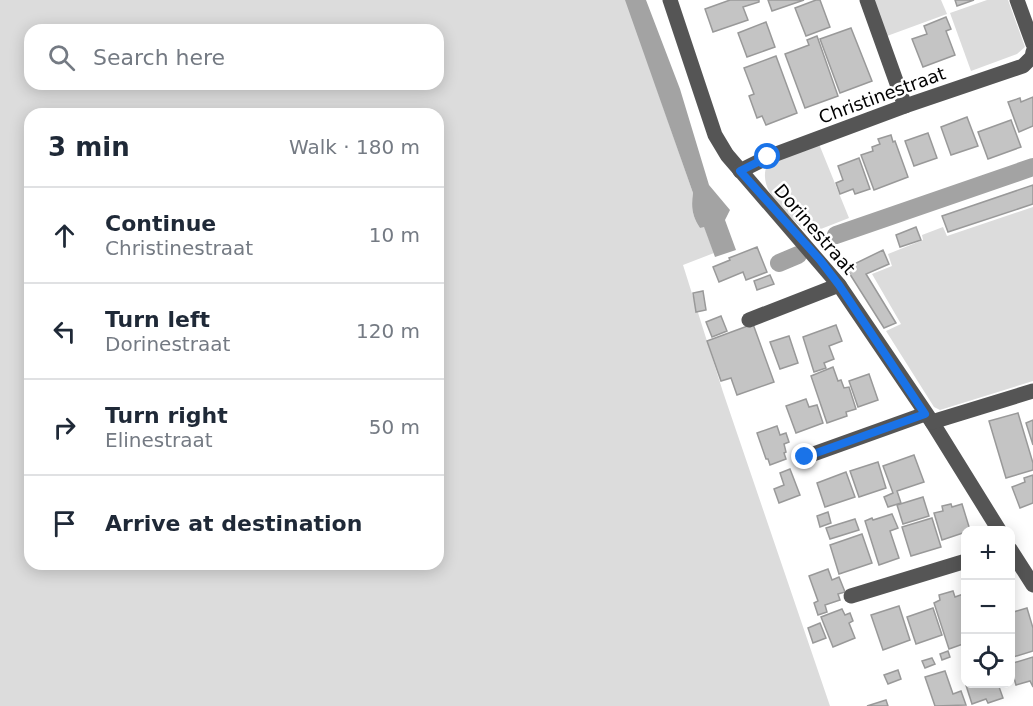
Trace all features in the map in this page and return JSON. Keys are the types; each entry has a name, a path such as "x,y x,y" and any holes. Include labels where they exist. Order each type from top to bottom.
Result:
{"street":[{"name":"Dorinestraat","path":"670,0 715,135 727,155 820,260 839,285 929,418 996,526"},
{"path":"867,0 905,106"},
{"path":"1017,0 1033,44"},
{"name":"Christinestraat","path":"740,171 768,157 905,106 1023,66 1032,57 1033,52"},
{"path":"749,320 839,285"},
{"path":"805,457 929,418 1033,391"},
{"path":"1015,553 1028,567 1033,585"},
{"path":"851,596 961,563"}],"shaded area":[{"path":"0,0 626,0 693,193 692,207 697,224 700,228 704,226 714,253 683,265 723,392 830,706 0,706"},
{"path":"625,0 646,0 680,89 709,185 730,210 725,220 736,250 715,257 704,227 700,228 695,219 692,207 693,193"},
{"path":"874,0 941,0 947,14 887,36"},
{"path":"987,0 1008,0 1025,47 1017,54 971,71 950,13"},
{"path":"819,144 849,218 808,234 777,203 766,185 765,175 767,165"},
{"path":"1033,207 1033,381 940,410 934,407 886,331 901,324 872,274 892,266 888,254 923,240 922,235 943,227 947,236"}],"building":[{"path":"730,0 759,0 759,2 743,7 748,20 713,32 705,9"},
{"path":"768,0 804,0 772,11"},
{"path":"820,0 830,27 806,36 795,8"},
{"path":"955,0 974,0 957,6"},
{"path":"946,17 951,29 946,31 955,55 923,67 912,39 927,34 924,26"},
{"path":"766,22 775,47 747,57 738,33"},
{"path":"851,28 872,81 840,93 820,39"},
{"path":"817,36 838,96 805,108 785,54 809,45 807,40"},
{"path":"776,56 797,113 766,125 762,116 757,118 749,96 754,94 744,68"},
{"path":"1033,97 1033,126 1019,132 1008,102 1020,98 1021,102"},
{"path":"967,117 978,146 951,155 941,127"},
{"path":"1011,120 1021,147 988,159 978,132"},
{"path":"928,133 937,158 914,166 905,141"},
{"path":"891,135 908,177 874,190 861,155 873,151 872,147 880,144 878,139"},
{"path":"859,158 870,189 855,194 853,189 840,194 836,183 843,180 838,166"},
{"path":"1033,185 1033,204 948,232 942,216"},
{"path":"916,227 921,240 900,247 896,235"},
{"path":"757,247 767,272 746,280 743,272 719,282 713,267"},
{"path":"883,250 889,264 866,274 896,323 884,328 846,268"},
{"path":"770,275 774,284 757,290 754,281"},
{"path":"703,291 706,310 696,312 693,293"},
{"path":"721,316 727,331 712,337 706,322"},
{"path":"753,324 774,382 737,395 731,378 721,381 707,341"},
{"path":"836,325 842,341 829,346 834,359 824,363 826,368 814,372 803,337"},
{"path":"789,336 798,363 780,369 770,342"},
{"path":"833,367 838,381 841,380 844,388 849,387 856,409 846,412 847,416 827,423 811,376"},
{"path":"869,374 878,400 858,407 849,381"},
{"path":"806,399 809,407 817,405 823,423 796,433 786,406"},
{"path":"1018,413 1033,470 1006,478 989,421"},
{"path":"1033,420 1033,445 1026,423"},
{"path":"777,426 780,435 786,433 789,442 784,444 786,459 770,465 757,433"},
{"path":"914,455 924,482 897,491 901,503 888,507 884,497 893,493 883,466"},
{"path":"878,462 886,488 859,497 850,471"},
{"path":"790,469 800,495 779,503 774,489 784,485 780,473"},
{"path":"846,472 855,497 825,507 817,483"},
{"path":"1033,475 1033,503 1020,508 1012,487 1025,482 1024,478"},
{"path":"923,497 929,516 903,524 897,505"},
{"path":"951,504 952,507 962,504 969,526 961,526 961,534 942,540 934,513 943,511 942,506"},
{"path":"828,512 831,523 820,527 817,516"},
{"path":"892,514 898,528 890,531 899,558 879,565 865,521"},
{"path":"932,518 941,547 911,556 902,527"},
{"path":"855,519 859,530 830,539 826,528"},
{"path":"862,534 872,563 839,574 830,545"},
{"path":"828,569 832,580 839,577 845,592 838,594 840,600 825,605 827,612 818,615 814,603 818,601 809,576"},
{"path":"953,591 955,597 961,595 961,645 949,649 934,603 940,600 939,595"},
{"path":"899,606 910,640 883,650 871,615"},
{"path":"933,608 942,635 916,644 907,617"},
{"path":"1027,608 1033,628 1033,651 1015,656 1015,634 1015,612"},
{"path":"842,609 845,615 850,613 853,621 849,623 855,638 833,647 821,617"},
{"path":"820,623 826,638 813,643 808,628"},
{"path":"948,651 950,657 942,660 940,654"},
{"path":"1033,657 1033,687 1030,681 1016,685 1015,662"},
{"path":"932,658 935,664 925,668 922,661"},
{"path":"898,670 901,679 888,684 884,675"},
{"path":"945,671 953,694 961,691 966,705 935,706 925,677"},
{"path":"967,688 999,688 1003,698 988,703 986,699 972,704"},
{"path":"886,700 888,706 867,706"}],"waterway":[{"path":"836,235 1033,167"},
{"path":"779,263 798,255"}],"route":[{"path":"768,157 740,171 820,260 925,414 805,457"}]}
